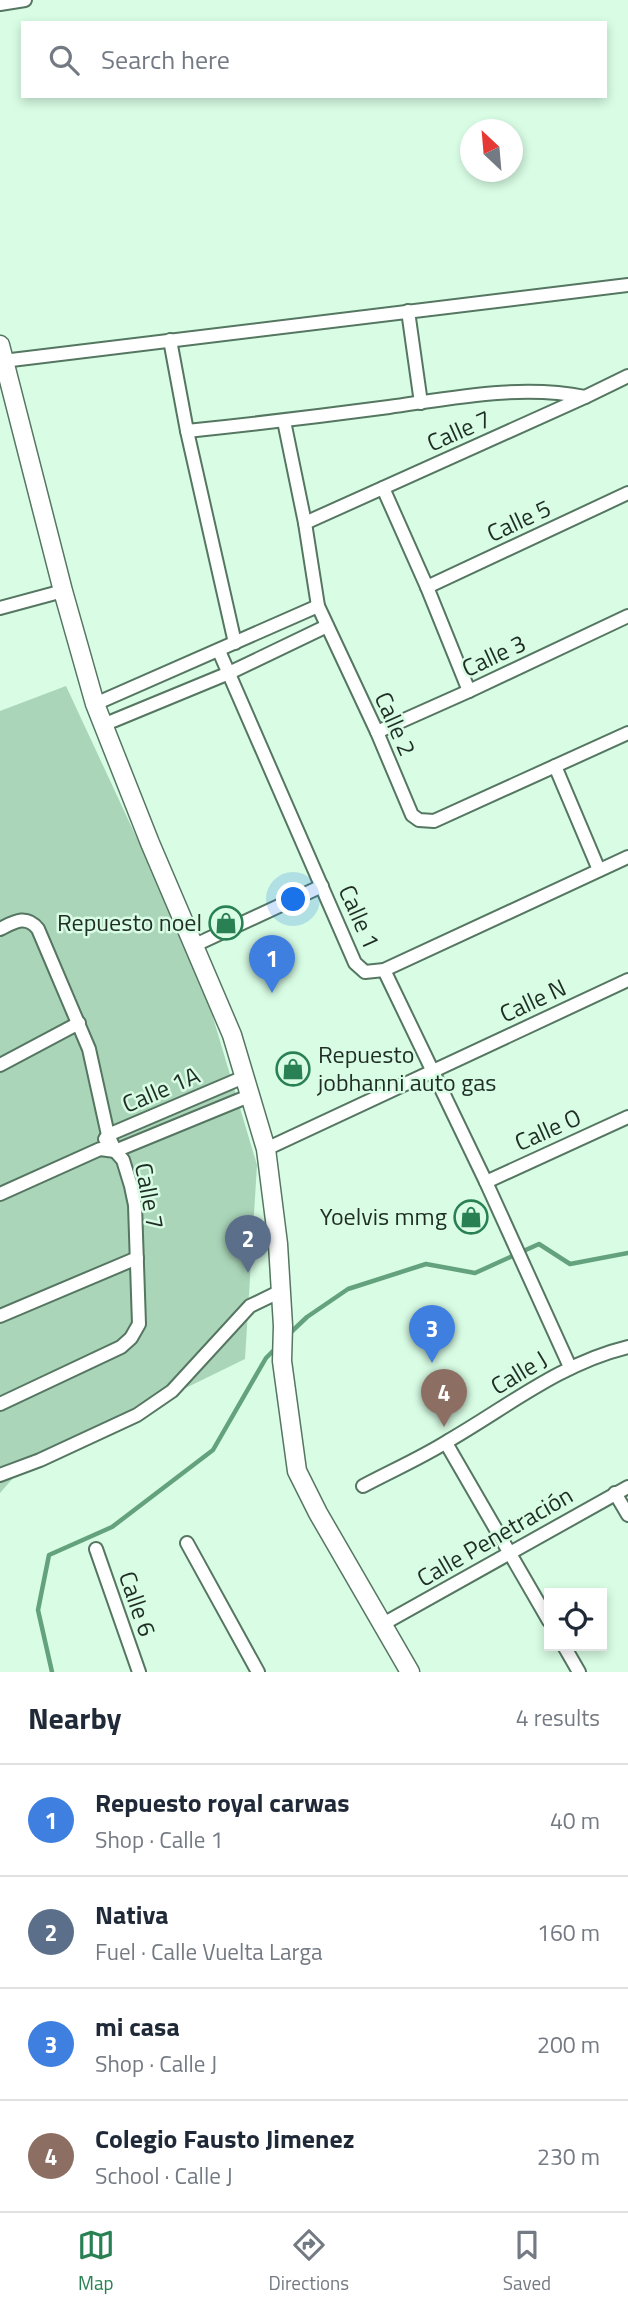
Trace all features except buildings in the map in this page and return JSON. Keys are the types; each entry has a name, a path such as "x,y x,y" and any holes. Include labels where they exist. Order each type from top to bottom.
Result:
{"street":[{"path":"0,4 24,0"},
{"path":"410,1672 318,1513 297,1471 282,1362 282,1291 266,1149 232,1035 150,844 95,704 2,354 170,340 628,285"},
{"path":"408,312 421,402"},
{"path":"170,340 187,431 235,643"},
{"name":"Calle 7","path":"305,523 628,376"},
{"path":"187,431 508,392 557,392 585,397"},
{"name":"Calle 2","path":"284,421 305,523 318,606 377,732 412,816 426,822 454,812 628,733"},
{"path":"383,488 470,691"},
{"name":"Calle 5","path":"427,587 628,493"},
{"path":"0,608 63,591"},
{"path":"95,704 318,606"},
{"name":"Calle 3","path":"377,732 628,616"},
{"path":"103,725 229,673 327,626"},
{"name":"Calle 1","path":"219,651 355,962 365,972 384,970 628,856"},
{"path":"555,766 599,870"},
{"path":"195,945 322,886"},
{"name":"Calle 7","path":"0,929 19,920 33,923 89,1049 108,1135 115,1151 123,1160 135,1205 139,1324 127,1343 108,1354 0,1404"},
{"path":"384,970 486,1182 570,1367"},
{"name":"Calle N","path":"266,1149 628,980"},
{"path":"0,1065 79,1023"},
{"name":"Calle 1A","path":"244,1077 108,1135 100,1149 115,1151 249,1096"},
{"name":"Calle O","path":"486,1182 628,1117"},
{"path":"0,1194 100,1149"},
{"path":"0,1316 137,1258"},
{"path":"0,1475 40,1460 137,1415 172,1391 250,1306 282,1291"},
{"name":"Calle J","path":"363,1486 446,1443 570,1367 597,1355 628,1347"},
{"path":"446,1443 544,1612"},
{"name":"Calle Penetración","path":"383,1624 628,1487"},
{"path":"615,1493 628,1515"},
{"path":"187,1543 258,1672"},
{"name":"Calle 6","path":"96,1549 139,1672"},
{"path":"567,1651 579,1672"}],"green space":[{"path":"66,686 200,974 257,1165 245,1359 22,1468 0,1493 0,711"}],"waterway":[{"path":"288,1335 307,1317 348,1289 426,1264 475,1273 539,1244 570,1264 628,1253"},
{"path":"52,1672 38,1610 49,1555 112,1527 213,1450 266,1358 277,1347"}],"place":[{"name":"Repuesto noel","path":"226,923"},
{"name":"Repuesto royal carwas","path":"272,993"},
{"name":"Repuesto jobhanni auto gas","path":"293,1069"},
{"name":"Yoelvis mmg","path":"471,1217"},
{"name":"Nativa","path":"248,1273"},
{"name":"mi casa","path":"432,1363"},
{"name":"Colegio Fausto Jimenez","path":"444,1427"}]}
